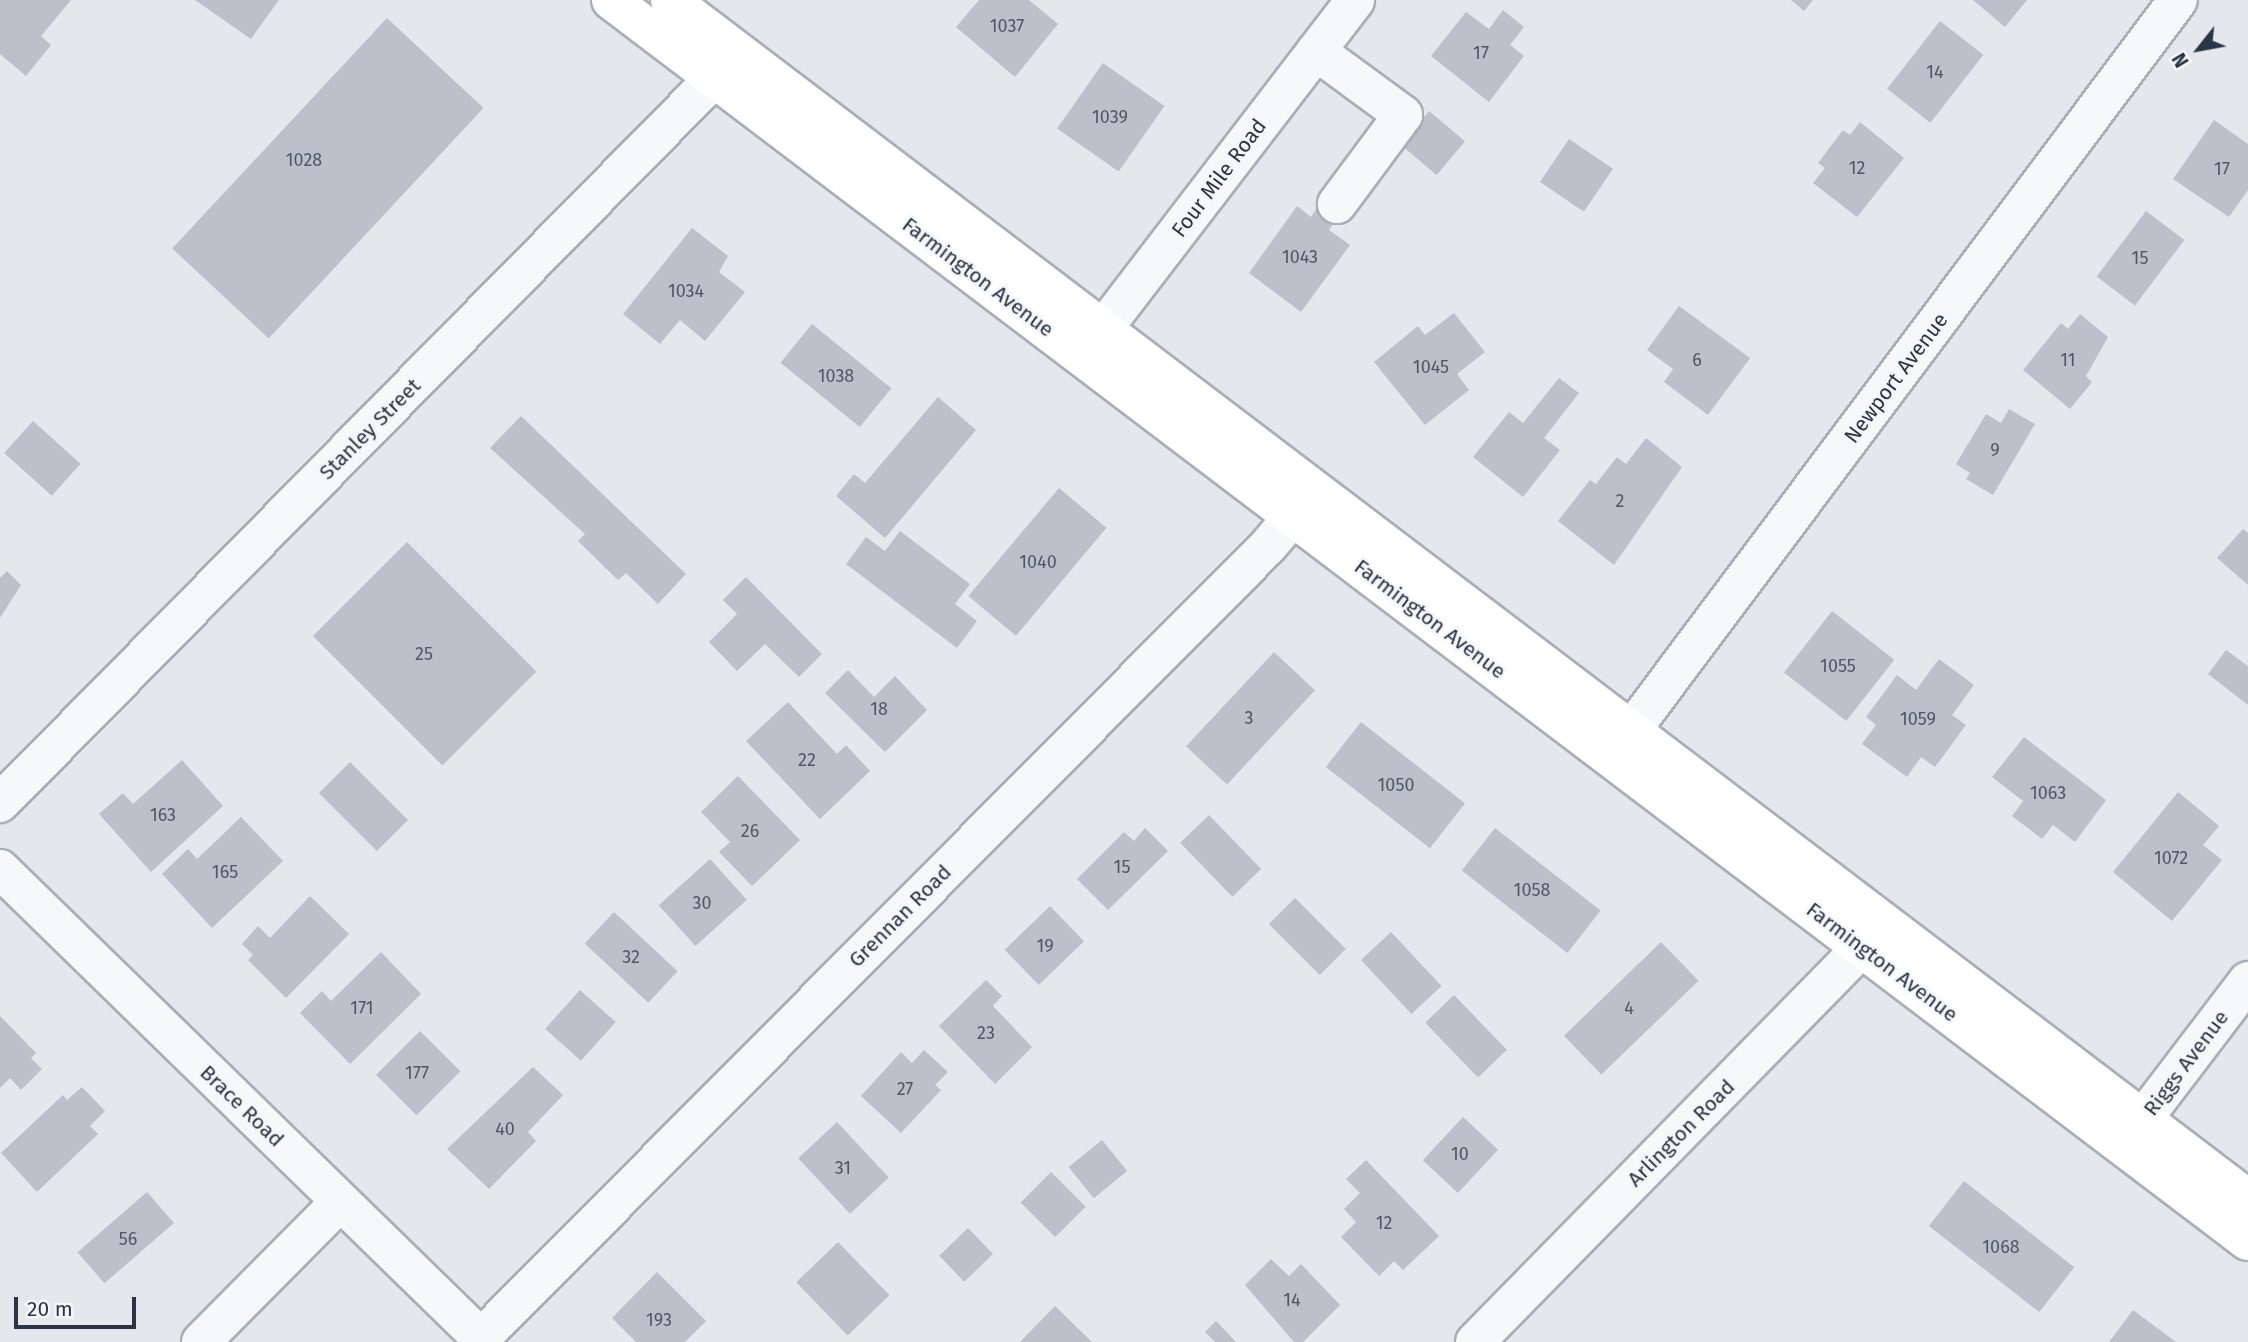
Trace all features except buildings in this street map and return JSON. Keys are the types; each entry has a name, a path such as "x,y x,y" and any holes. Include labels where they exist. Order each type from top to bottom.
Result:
{"main road":[{"name":"Farmington Avenue","path":"611,0 726,67 1622,743 2133,1132 2248,1241"},
{"name":"Farmington Avenue","path":"670,0 726,67"},
{"name":"Farmington Avenue","path":"2133,1132 2248,1199"}],"street":[{"name":"Four Mile Road","path":"1093,342 1354,0"},
{"name":"Newport Avenue","path":"1622,743 2178,0"},
{"path":"1316,51 1403,115 1337,204"},
{"name":"Stanley Street","path":"0,803 726,67"},
{"name":"Grennan Road","path":"483,1340 1305,504"},
{"name":"Brace Road","path":"0,869 483,1340"},
{"name":"Arlington Road","path":"1475,1342 1876,936"},
{"name":"Riggs Avenue","path":"2133,1132 2248,981"},
{"path":"201,1342 340,1202"}]}
